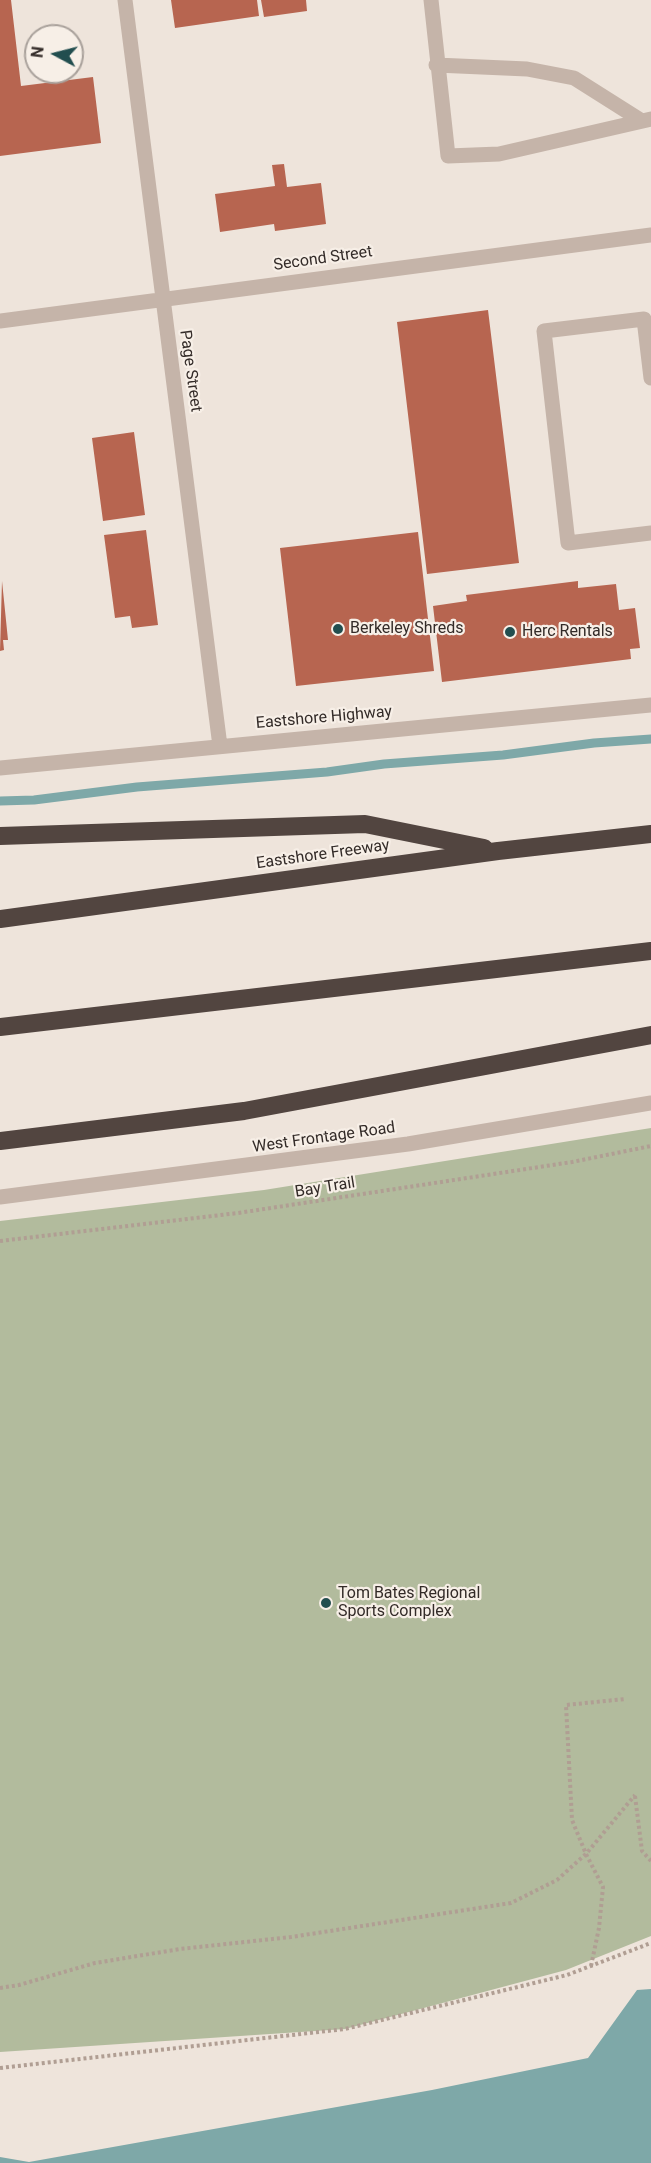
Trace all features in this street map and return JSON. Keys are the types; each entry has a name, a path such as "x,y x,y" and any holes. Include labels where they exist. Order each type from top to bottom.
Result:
{"highway":[{"path":"0,836 365,824 498,851"},
{"name":"Eastshore Freeway","path":"0,919 498,851 651,834"},
{"path":"0,1027 651,951"},
{"path":"0,1141 244,1111 651,1035"}],"street":[{"name":"Page Street","path":"125,0 220,746"},
{"path":"431,0 436,65 448,156 499,154 647,120"},
{"path":"436,65 526,69 574,78 647,120"},
{"name":"Second Street","path":"0,321 162,301 366,270 651,235"},
{"path":"651,378 644,319 544,331 568,543 651,533"},
{"name":"Eastshore Highway","path":"0,768 651,705"},
{"name":"West Frontage Road","path":"0,1197 408,1144 651,1103"}],"path":[{"name":"Bay Trail","path":"0,1241 238,1213 572,1162 651,1146"},
{"path":"591,1967 599,1928 603,1887 586,1854 573,1820 566,1705 625,1699"},
{"path":"0,1988 19,1985 95,1963 159,1952 291,1937 511,1903 557,1880 586,1854 635,1795 642,1851 651,1861"},
{"path":"0,2068 345,2030 591,1967 651,1942"}],"green space":[{"name":"Tom Bates Regional Sports Complex","path":"651,1128 651,1936 566,1970 345,2029 0,2052 0,1221 264,1190"}],"water":[{"path":"651,1989 651,2163 0,2163 0,2157 29,2162 432,2090 588,2058 637,1990"}],"building":[{"path":"0,0 11,0 21,86 84,84 84,78 93,77 101,143 0,156"},
{"path":"171,0 257,0 259,16 175,28"},
{"path":"261,0 306,0 307,11 264,17"},
{"path":"284,164 287,187 321,183 326,224 275,231 274,224 220,232 215,194 275,186 272,165"},
{"path":"488,310 519,563 427,574 397,322"},
{"path":"134,432 145,515 103,521 92,438"},
{"path":"146,530 158,625 132,628 130,616 115,618 104,535"},
{"path":"418,532 434,671 296,686 280,548"},
{"path":"2,581 8,640 3,640 4,650 0,651"},
{"path":"578,581 578,588 616,584 619,610 635,608 640,648 630,649 631,659 442,682 433,606 467,601 466,595"}],"waterway":[{"path":"0,801 34,800 137,787 327,772 384,764 503,755 594,743 651,739"}],"place":[{"name":"Berkeley Shreds","path":"338,629"},
{"name":"Herc Rentals","path":"510,632"},
{"name":"Tom Bates Regional Sports Complex","path":"326,1603"}]}
